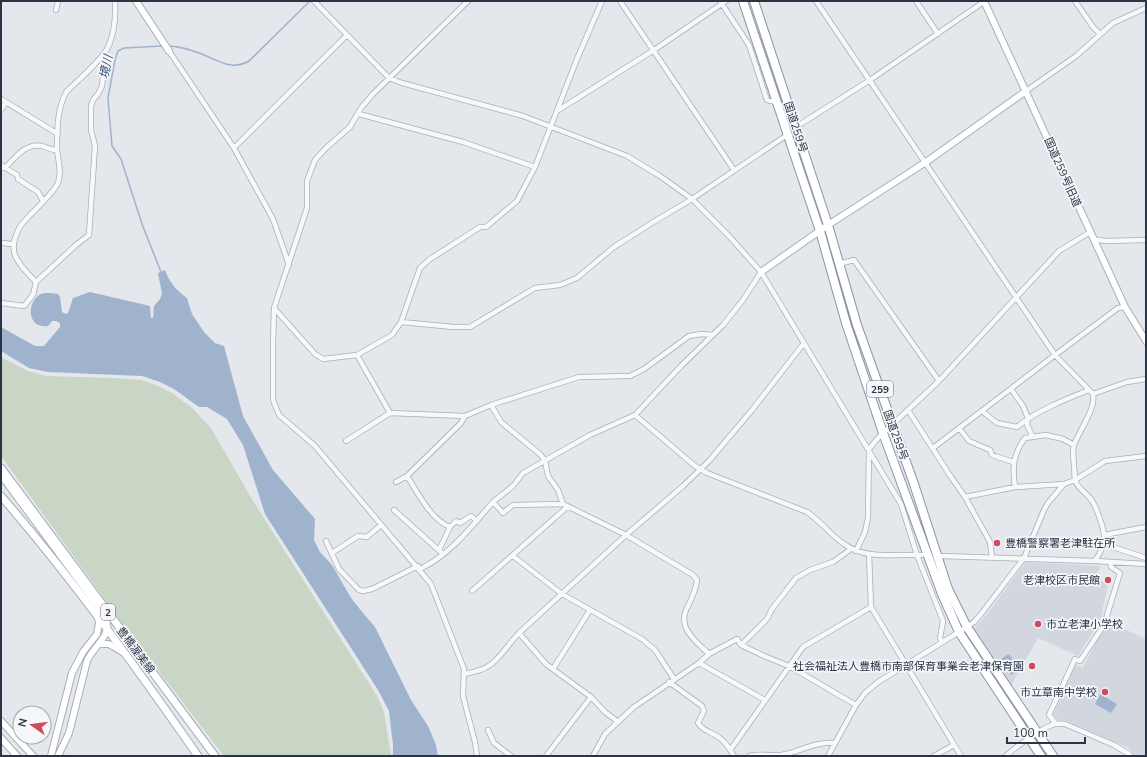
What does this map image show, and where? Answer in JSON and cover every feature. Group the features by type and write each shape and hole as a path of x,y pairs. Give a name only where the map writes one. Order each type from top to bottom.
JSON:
{"highway":[{"name":"国道259号","path":"743,1 820,231 846,323 883,433 942,594 959,632 1041,756"},
{"name":"国道259号","path":"754,1 828,225 857,325 914,484 948,589 967,627 1053,756"}],"main road":[{"name":"豊橋渥美線","path":"1,468 214,756"},
{"name":"豊橋渥美線","path":"1,496 44,546 125,654 198,756"}],"street":[{"path":"56,10 58,1"},
{"path":"36,282 17,262 12,244 21,225 58,185 60,167 58,134 62,99 67,91 104,54 113,34 115,1"},
{"path":"136,1 234,148 273,219 289,265"},
{"path":"314,1 389,78 402,83 523,116 627,156 660,176 692,199 729,236 761,272 902,504 943,622 940,638 942,642"},
{"path":"468,1 373,94 350,127 315,160 307,181 307,208 274,308 273,400 279,415 315,446 380,525 419,567 431,584 464,669 464,696 477,756"},
{"path":"274,308 315,354 323,359 357,355 392,335 401,322 420,268 430,259 480,227 486,227 517,201 535,167 577,59 602,1"},
{"path":"620,1 734,170"},
{"path":"557,111 654,50 726,1"},
{"path":"816,1 1055,355 1091,392 1093,397 1091,406 1074,445 1072,454 1075,480 1077,485 1091,499 1098,511 1104,538 1110,546 1146,558"},
{"path":"916,1 938,34"},
{"path":"796,127 870,80 984,1"},
{"name":"国道259号旧道","path":"984,1 1124,307 1146,341"},
{"path":"1075,1 1093,27 1100,34"},
{"path":"721,3 749,45 767,100 776,102"},
{"path":"326,541 339,569 358,590 363,591 372,589 419,567 432,563 457,542 493,502 513,486 523,473 590,435 635,415 724,325 743,300 761,272 828,225 926,162 1076,56 1113,23 1146,8"},
{"path":"234,148 347,35"},
{"path":"1,303 24,306 33,295 36,282 89,235 95,146 91,130 91,106 102,86 104,54"},
{"path":"1,99 58,134"},
{"path":"1,110 6,102"},
{"path":"359,114 462,142 535,167"},
{"path":"401,322 470,327 535,288 560,285 577,278 614,247 655,220 692,199 787,135"},
{"path":"43,201 38,192 18,180 17,175 2,167 27,147 32,145 42,146 49,150 58,150"},
{"path":"741,645 761,626 796,578 810,570 833,562 853,550 865,532 868,518 869,449 892,424 939,381 1059,251 1090,232"},
{"path":"1094,239 1105,241 1146,240"},
{"path":"1,243 12,244"},
{"path":"839,264 854,260 939,381"},
{"path":"933,448 1118,308 1124,307"},
{"path":"346,441 390,413 465,416 491,405 579,377 630,376 644,369 689,336 697,334 713,335"},
{"path":"464,674 481,670 489,665 519,633 626,535 701,470 752,410 804,343"},
{"path":"357,355 390,413"},
{"path":"982,411 997,424 1017,427 1028,418 1066,399 1127,382 1146,379"},
{"path":"1011,389 1023,406 1028,418 1027,425 1033,437"},
{"path":"491,405 501,422 545,460 548,476 558,490 565,506"},
{"path":"908,410 965,497 990,542 992,557"},
{"path":"635,415 701,470 807,512 818,520 843,544 859,553 919,555"},
{"path":"396,482 407,476 460,423 465,416"},
{"path":"959,428 969,441 990,450 992,455 1013,462"},
{"path":"1015,487 1013,462 1022,442 1026,438 1046,435 1063,439 1074,445"},
{"path":"965,497 1015,487 1064,484 1075,480 1106,461 1146,456"},
{"path":"1,475 106,616 108,622 108,631 92,651 87,661 63,756"},
{"path":"407,476 433,515 442,524 450,527"},
{"path":"828,756 856,705 865,693 878,682 967,627 981,614 1024,558 1044,510 1064,484"},
{"path":"493,502 502,513 513,506 565,506 626,535 693,575 697,580 696,588 684,617 686,629 690,636 710,654"},
{"path":"472,590 513,556 565,506"},
{"path":"394,510 443,554"},
{"path":"439,550 450,527 456,521 460,523 471,516 476,520"},
{"path":"332,553 358,536 367,537 380,525"},
{"path":"1104,538 1146,527"},
{"path":"1095,561 1104,538"},
{"path":"869,554 870,607 961,756"},
{"path":"513,556 562,594 642,639 655,650 674,679"},
{"path":"941,556 1024,558 1146,564"},
{"path":"1056,724 1049,715 1075,659 1080,661 1104,625 1120,574 1111,567 1110,562"},
{"path":"731,749 803,647 870,607"},
{"path":"553,669 590,610"},
{"path":"51,755 72,673 79,658 97,634 99,623 98,618"},
{"path":"87,647 108,631 116,629 123,632"},
{"path":"519,633 546,664 591,696 605,712 617,721"},
{"path":"593,756 605,734 634,706 699,663 710,654 737,639 741,645 790,666 856,705"},
{"path":"99,644 109,644 125,654"},
{"path":"699,663 765,700"},
{"path":"669,682 702,706 704,711 698,723 701,728 718,737 731,749 734,756"},
{"path":"546,756 591,696"},
{"path":"1,721 32,755"},
{"path":"1006,756 1050,726 1065,724 1114,745 1131,756"},
{"path":"488,730 494,742 511,756"},
{"path":"58,756 69,734"},
{"path":"1,738 17,756"},
{"path":"749,756 758,754 780,755 826,742 835,743"},
{"path":"934,756 954,745"}],"shaded area":[{"name":"市立老津小学校","path":"1026,562 1101,566 1095,577 1108,585 1100,621 1078,656 1038,638 1011,686 974,628 983,619"},
{"name":"市立章南中学校","path":"1107,621 1146,639 1146,756 1135,756 1129,748 1067,721 1058,720 1053,715 1075,665 1083,668"}],"green space":[{"path":"1,357 28,371 46,376 142,380 172,393 191,407 211,428 253,501 377,696 384,712 391,756 224,756 122,623 1,456"}],"water":[{"path":"165,270 174,286 187,298 192,314 204,332 215,343 224,346 243,416 273,470 315,519 314,540 320,552 332,565 351,598 375,627 411,700 428,726 436,745 438,756 393,756 389,711 378,690 265,514 243,445 227,419 207,407 199,407 174,389 160,382 142,376 48,372 29,368 1,351 1,327 35,346 44,346 60,327 60,323 56,321 52,321 48,326 41,326 36,324 33,320 31,315 32,304 39,295 43,293 58,294 60,297 62,312 66,314 68,313 73,298 90,292 150,306 151,318 153,318 154,306 162,294 158,273"},
{"path":"1009,654 1019,670 1011,675 1001,659"},
{"path":"1100,694 1117,704 1111,713 1095,704"}],"waterway":[{"name":"境川","path":"168,46 190,50 225,64 243,64 249,61 310,1"},
{"name":"境川","path":"161,272 142,224 121,159 112,146 108,98 118,51 124,48 162,46"}],"place":[{"name":"豊橋警察署老津駐在所","path":"997,543"},
{"name":"老津校区市民館","path":"1108,580"},
{"name":"市立老津小学校","path":"1038,624"},
{"name":"社会福祉法人豊橋市南部保育事業会老津保育園","path":"1032,666"},
{"name":"市立章南中学校","path":"1105,692"}]}
